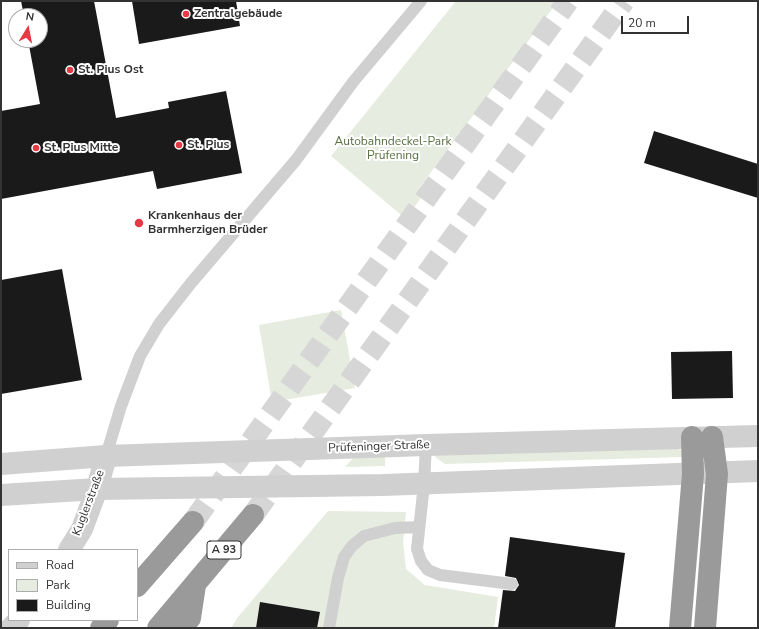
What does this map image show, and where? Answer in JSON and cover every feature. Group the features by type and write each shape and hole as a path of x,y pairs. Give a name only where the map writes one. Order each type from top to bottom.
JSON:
{"highway":[{"path":"702,437 717,474 705,628"},
{"path":"680,628 693,474 702,437"},
{"name":"A 93","path":"158,628 253,515"},
{"path":"138,585 192,522"},
{"path":"182,628 190,618 195,585"}],"street":[{"name":"Prüfeninger Straße","path":"1,464 106,456 758,436"},
{"name":"Kuglerstraße","path":"70,549 82,529 97,489 106,456"},
{"path":"1,495 97,489 424,484 758,472"}],"lane":[{"path":"106,456 121,406 140,356 159,324 191,283 296,160 353,82 421,1"},
{"path":"426,445 424,484 418,527 417,549 421,561 428,570 440,575 512,584"},
{"path":"329,628 338,578 344,558 352,546 364,536 395,528 418,527"}],"green space":[{"name":"Autobahndeckel-Park Prüfening","path":"456,1 558,1 420,187 425,192 406,219 331,156"},
{"path":"341,310 355,388 272,402 259,325"},
{"path":"672,447 683,451 683,457 445,464 435,457 437,454"},
{"path":"385,456 385,466 345,467 354,457"},
{"path":"328,511 406,512 403,542 406,569 425,585 498,597 494,628 231,628 238,617"}],"building":[{"path":"21,1 94,1 116,118 169,108 168,102 226,91 242,173 157,189 153,171 1,199 1,111 40,104 30,48 48,48 48,8 22,8"},
{"name":"Zentralgebäude","path":"132,1 236,1 240,26 139,44"},
{"path":"654,131 758,164 758,198 644,163"},
{"path":"62,269 82,380 1,394 1,280"},
{"path":"732,351 733,398 672,399 671,352"},
{"path":"510,537 625,553 615,628 498,628 503,590 515,591 519,585 516,578 505,576"},
{"path":"260,602 320,612 317,628 256,628"}],"tunnel":[{"path":"193,522 568,1"},
{"path":"253,515 624,1"}],"place":[{"name":"Zentralgebäude","path":"186,14"},
{"name":"St. Pius Ost","path":"70,70"},
{"name":"St. Pius","path":"179,145"},
{"name":"St. Pius Mitte","path":"36,148"},
{"name":"Krankenhaus der Barmherzigen Brüder","path":"139,223"}]}
